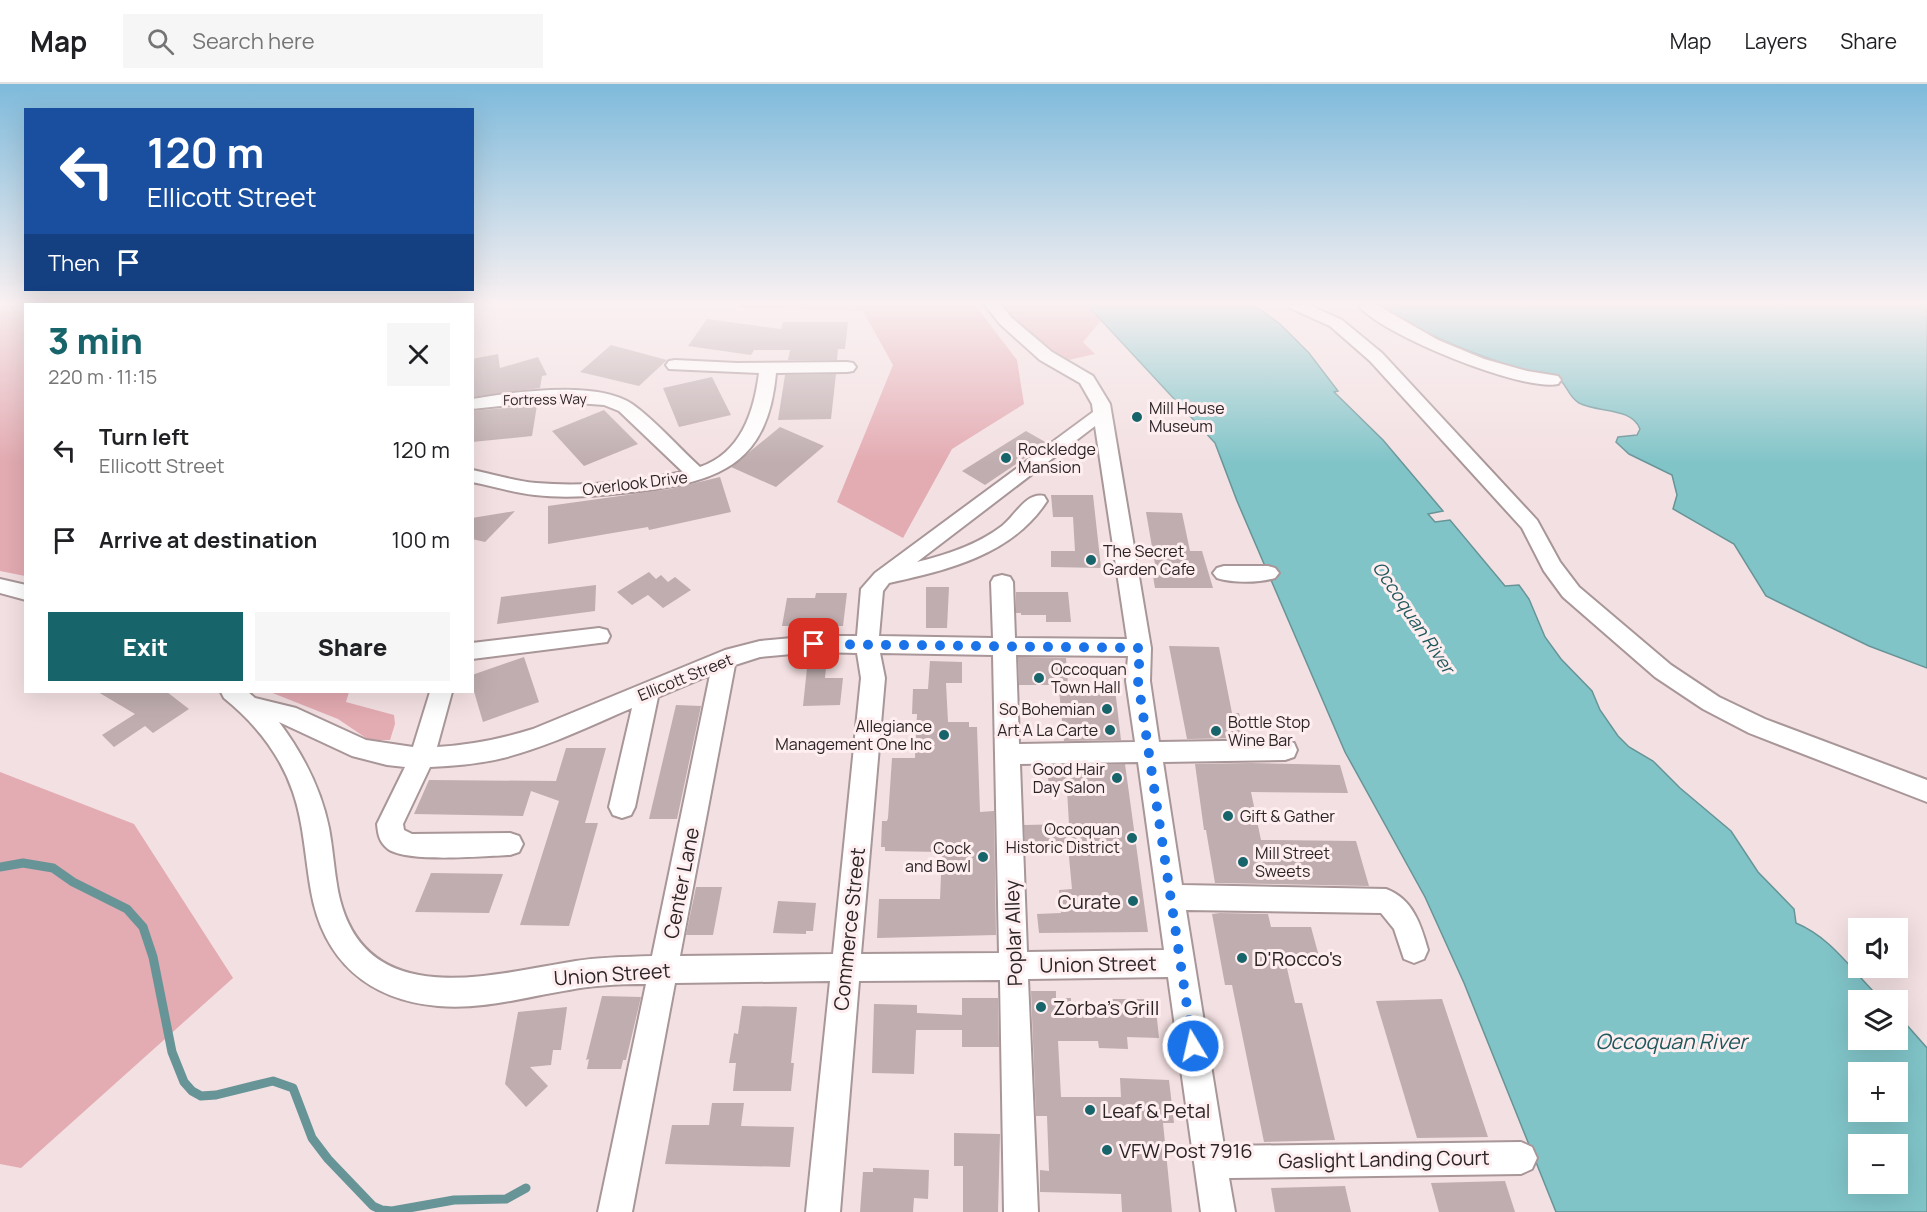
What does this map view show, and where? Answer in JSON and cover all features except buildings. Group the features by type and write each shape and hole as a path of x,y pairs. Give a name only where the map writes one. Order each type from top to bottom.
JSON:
{"street":[{"path":"1049,358 1087,380 1101,404 1140,648 1138,681 1218,1212"},
{"path":"1377,358 1530,525 1551,566 1571,592 1663,671 1711,703 1757,726 1927,791"},
{"path":"1465,358 1521,376 1552,380"},
{"path":"675,364 768,368 848,367"},
{"name":"Overlook Drive","path":"474,476 534,489 556,491 697,475 721,464 751,435 758,420 768,368"},
{"name":"Fortress Way","path":"474,404 575,396 615,401 625,407 697,475"},
{"path":"882,578 1091,421 1102,416"},
{"path":"882,578 920,570 968,554 1015,528 1038,501"},
{"path":"1224,573 1268,573"},
{"name":"Commerce Street","path":"823,1212 873,678 867,646 872,589 882,578"},
{"name":"Poplar Alley","path":"1002,582 1020,1212"},
{"path":"0,586 24,592"},
{"path":"474,651 600,636"},
{"name":"Ellicott Street","path":"240,698 288,715 361,749 387,755 422,758 465,755 512,745 540,736 725,660 760,649 784,645 1140,648"},
{"name":"Center Lane","path":"615,1212 725,660"},
{"path":"622,807 647,692"},
{"path":"441,693 422,758 390,824 391,835 399,842 412,845 510,844"},
{"name":"Union Street","path":"240,698 274,734 306,792 315,826 327,904 338,933 364,965 391,982 414,990 454,994 600,972 1181,963"},
{"path":"1008,754 1285,750"},
{"path":"1170,897 1386,901 1398,909 1406,922 1414,950"},
{"name":"Gaslight Landing Court","path":"1210,1162 1521,1158"}],"shaded area":[{"path":"0,358 24,358 24,576 0,571"},
{"path":"889,358 1015,358 1024,404 952,449 903,538 837,502 893,365"},
{"path":"1055,358 1079,358 1060,362"},
{"path":"273,693 349,693 346,702 394,715 395,724 390,740 369,740 338,719"},
{"path":"0,772 134,824 233,978 21,1168 0,1164"}],"water":[{"name":"Occoquan River","path":"1136,358 1313,358 1338,391 1334,392 1383,440 1443,511 1428,514 1435,522 1450,520 1505,586 1519,585 1529,599 1545,637 1561,659 1592,691 1600,710 1618,736 1629,747 1653,761 1680,788 1731,831 1758,872 1794,909 1796,923 1821,938 1842,957 1848,964 1848,978 1861,978 1872,990 1848,990 1848,1050 1908,1050 1908,1026 1927,1048 1927,1212 1556,1212 1464,983 1425,897 1345,752 1237,501 1215,443"},
{"path":"1487,358 1927,358 1927,668 1869,646 1766,596 1734,544 1673,509 1677,495 1672,475 1629,454 1616,442 1618,437 1637,435 1640,429 1636,422 1622,414 1579,403 1555,376 1519,369"}],"waterway":[{"path":"0,867 23,863 53,868 73,882 127,909 143,927 153,957 172,1052 184,1082 192,1091 201,1096 216,1095 273,1081 293,1088 312,1138 328,1159 373,1206 392,1211 454,1200 506,1199 526,1188"}],"place":[{"name":"Mill House Museum","path":"1137,417"},
{"name":"Rockledge Mansion","path":"1006,458"},
{"name":"The Secret Garden Cafe","path":"1091,560"},
{"name":"Occoquan Town Hall","path":"1039,678"},
{"name":"So Bohemian","path":"1107,709"},
{"name":"Art A La Carte","path":"1110,730"},
{"name":"Bottle Stop Wine Bar","path":"1216,731"},
{"name":"Allegiance Management One Inc","path":"944,735"},
{"name":"Good Hair Day Salon","path":"1117,778"},
{"name":"Gift & Gather","path":"1228,816"},
{"name":"Occoquan Historic District","path":"1132,838"},
{"name":"Cock and Bowl","path":"983,857"},
{"name":"Mill Street Sweets","path":"1243,862"},
{"name":"Curate","path":"1133,901"},
{"name":"D'Rocco's","path":"1242,958"},
{"name":"Zorba's Grill","path":"1041,1007"},
{"name":"Leaf & Petal","path":"1090,1110"},
{"name":"VFW Post 7916","path":"1107,1150"}],"route":[{"path":"814,644 1140,648 1137,662 1138,681 1193,1046"}]}
